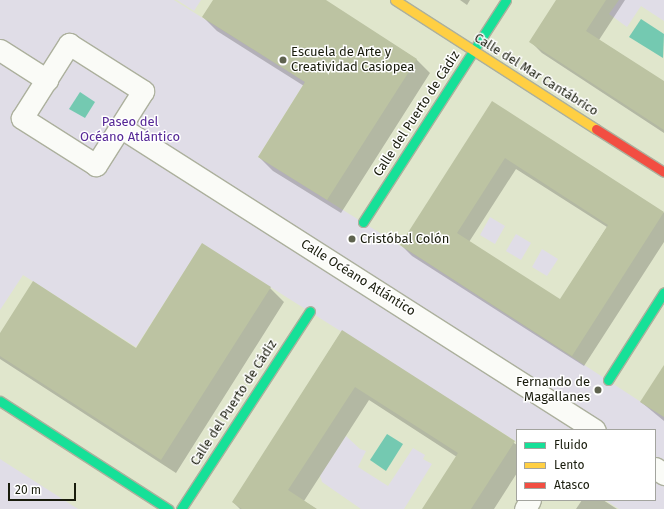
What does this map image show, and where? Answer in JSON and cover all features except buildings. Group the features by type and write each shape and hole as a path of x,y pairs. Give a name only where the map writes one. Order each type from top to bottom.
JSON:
{"street":[{"name":"Calle del Mar Cantábrico","path":"395,0 664,172"},
{"name":"Calle del Puerto de Cádiz","path":"363,222 506,0"},
{"path":"69,44 143,92 96,165 22,118 46,80 69,44"},
{"path":"0,50 46,80"},
{"name":"Calle Océano Atlántico","path":"120,127 593,429"},
{"path":"608,380 664,292"},
{"name":"Calle del Puerto de Cádiz","path":"181,509 310,311"},
{"path":"0,401 168,509"}],"green space":[{"name":"Paseo del Océano Atlántico","path":"0,0 174,0 305,82 258,157 420,258 664,417 664,509 619,509 607,501 656,501 656,429 516,429 516,441 202,244 136,347 23,275 0,310"},
{"path":"177,0 201,0 194,11"},
{"path":"619,0 664,0 664,21 641,6 627,27 609,14"},
{"path":"490,217 505,226 495,244 480,235"},
{"path":"516,234 531,243 521,260 506,251"},
{"path":"542,249 558,259 547,276 532,267"},
{"path":"346,436 360,449 366,451 358,467 388,486 413,448 425,455 423,459 432,464 404,509 361,509 322,482 320,476"},
{"path":"0,459 78,509 0,509"}],"water":[{"path":"641,19 664,34 663,58 629,37"},
{"path":"80,92 95,102 85,118 69,109"},
{"path":"387,434 403,444 386,471 370,460"}],"traffic: fast":[{"path":"363,222 506,0"},
{"path":"608,380 664,292"},
{"path":"181,509 310,311"},
{"path":"0,401 168,509"}],"traffic: slow":[{"path":"395,0 596,129"}],"traffic: jam":[{"path":"596,129 664,172"}],"place":[{"name":"Escuela de Arte y Creatividad Casiopea","path":"283,60"},
{"name":"Cristóbal Colón","path":"352,239"},
{"name":"Fernando de Magallanes","path":"598,390"}]}
